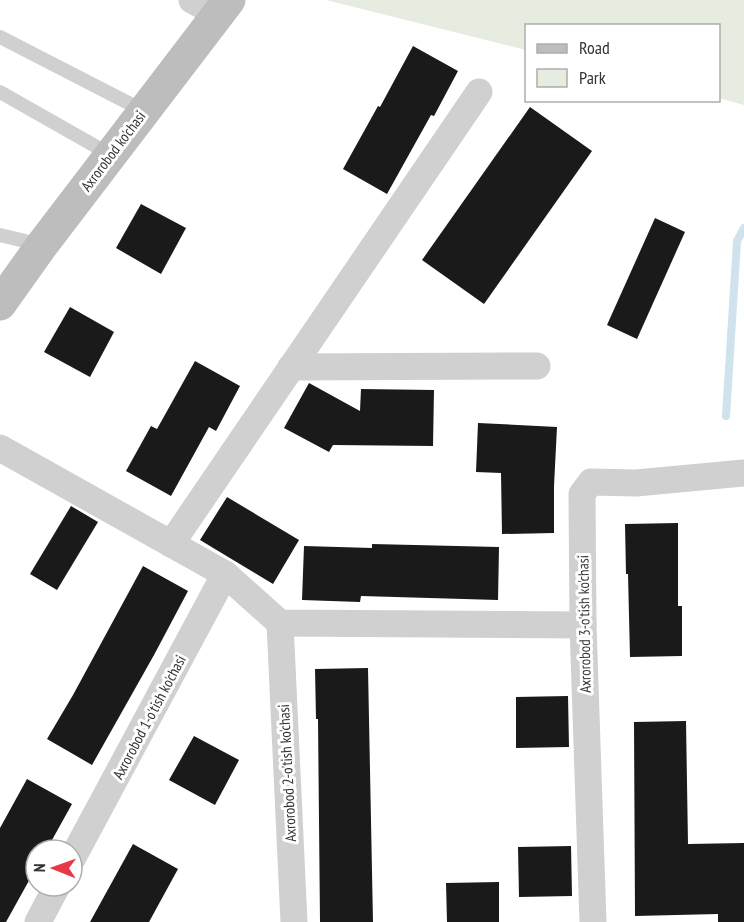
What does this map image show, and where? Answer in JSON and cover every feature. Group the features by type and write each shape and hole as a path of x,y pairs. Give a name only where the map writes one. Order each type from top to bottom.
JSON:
{"street":[{"name":"Axrorobod ko'chasi","path":"0,304 144,111 213,5"},
{"path":"171,544 479,92"},
{"path":"291,367 537,366"},
{"path":"0,448 225,574 280,623 583,625"},
{"name":"Axrorobod 3-o'tish ko'chasi","path":"593,922 583,625 582,494 591,482 636,483 744,473"},
{"name":"Axrorobod 1-o'tish ko'chasi","path":"83,838 225,574"},
{"name":"Axrorobod 2-o'tish ko'chasi","path":"280,623 294,922"},
{"path":"38,922 51,898"}],"lane":[{"path":"0,37 144,111"},
{"path":"0,92 111,155"},
{"path":"0,235 42,245"}],"green space":[{"path":"326,0 744,0 744,105 720,98 720,24 525,24 525,50"}],"building":[{"path":"413,46 458,71 387,194 343,169"},
{"path":"530,107 592,151 484,304 422,260"},
{"path":"141,204 186,228 161,274 116,248"},
{"path":"655,218 685,232 637,339 607,325"},
{"path":"70,307 114,332 90,377 44,352"},
{"path":"195,361 240,386 216,431 209,427 171,496 126,471 151,426 157,429"},
{"path":"309,383 360,411 361,389 434,390 433,446 333,445 329,452 284,428"},
{"path":"478,423 557,427 554,533 502,534 501,473 476,472"},
{"path":"227,497 299,540 273,584 200,540"},
{"path":"71,506 98,522 57,590 30,574"},
{"path":"678,523 678,606 682,606 682,656 630,657 625,524"},
{"path":"372,544 499,547 498,600 361,596 360,602 302,600 304,546 372,548"},
{"path":"143,566 188,591 92,765 47,739"},
{"path":"368,668 373,922 320,922 318,719 316,719 315,669"},
{"path":"568,696 569,747 516,748 516,697"},
{"path":"686,721 688,844 744,843 744,922 718,922 718,914 635,916 634,722"},
{"path":"194,736 239,760 215,805 169,780"},
{"path":"27,779 72,804 53,838 24,838 24,890 6,922 0,922 0,828"},
{"path":"133,844 178,869 149,922 90,922"},
{"path":"571,846 572,896 519,897 518,847"},
{"path":"499,882 499,922 447,922 446,883"}],"waterway":[{"path":"726,416 737,241 744,228"}]}
